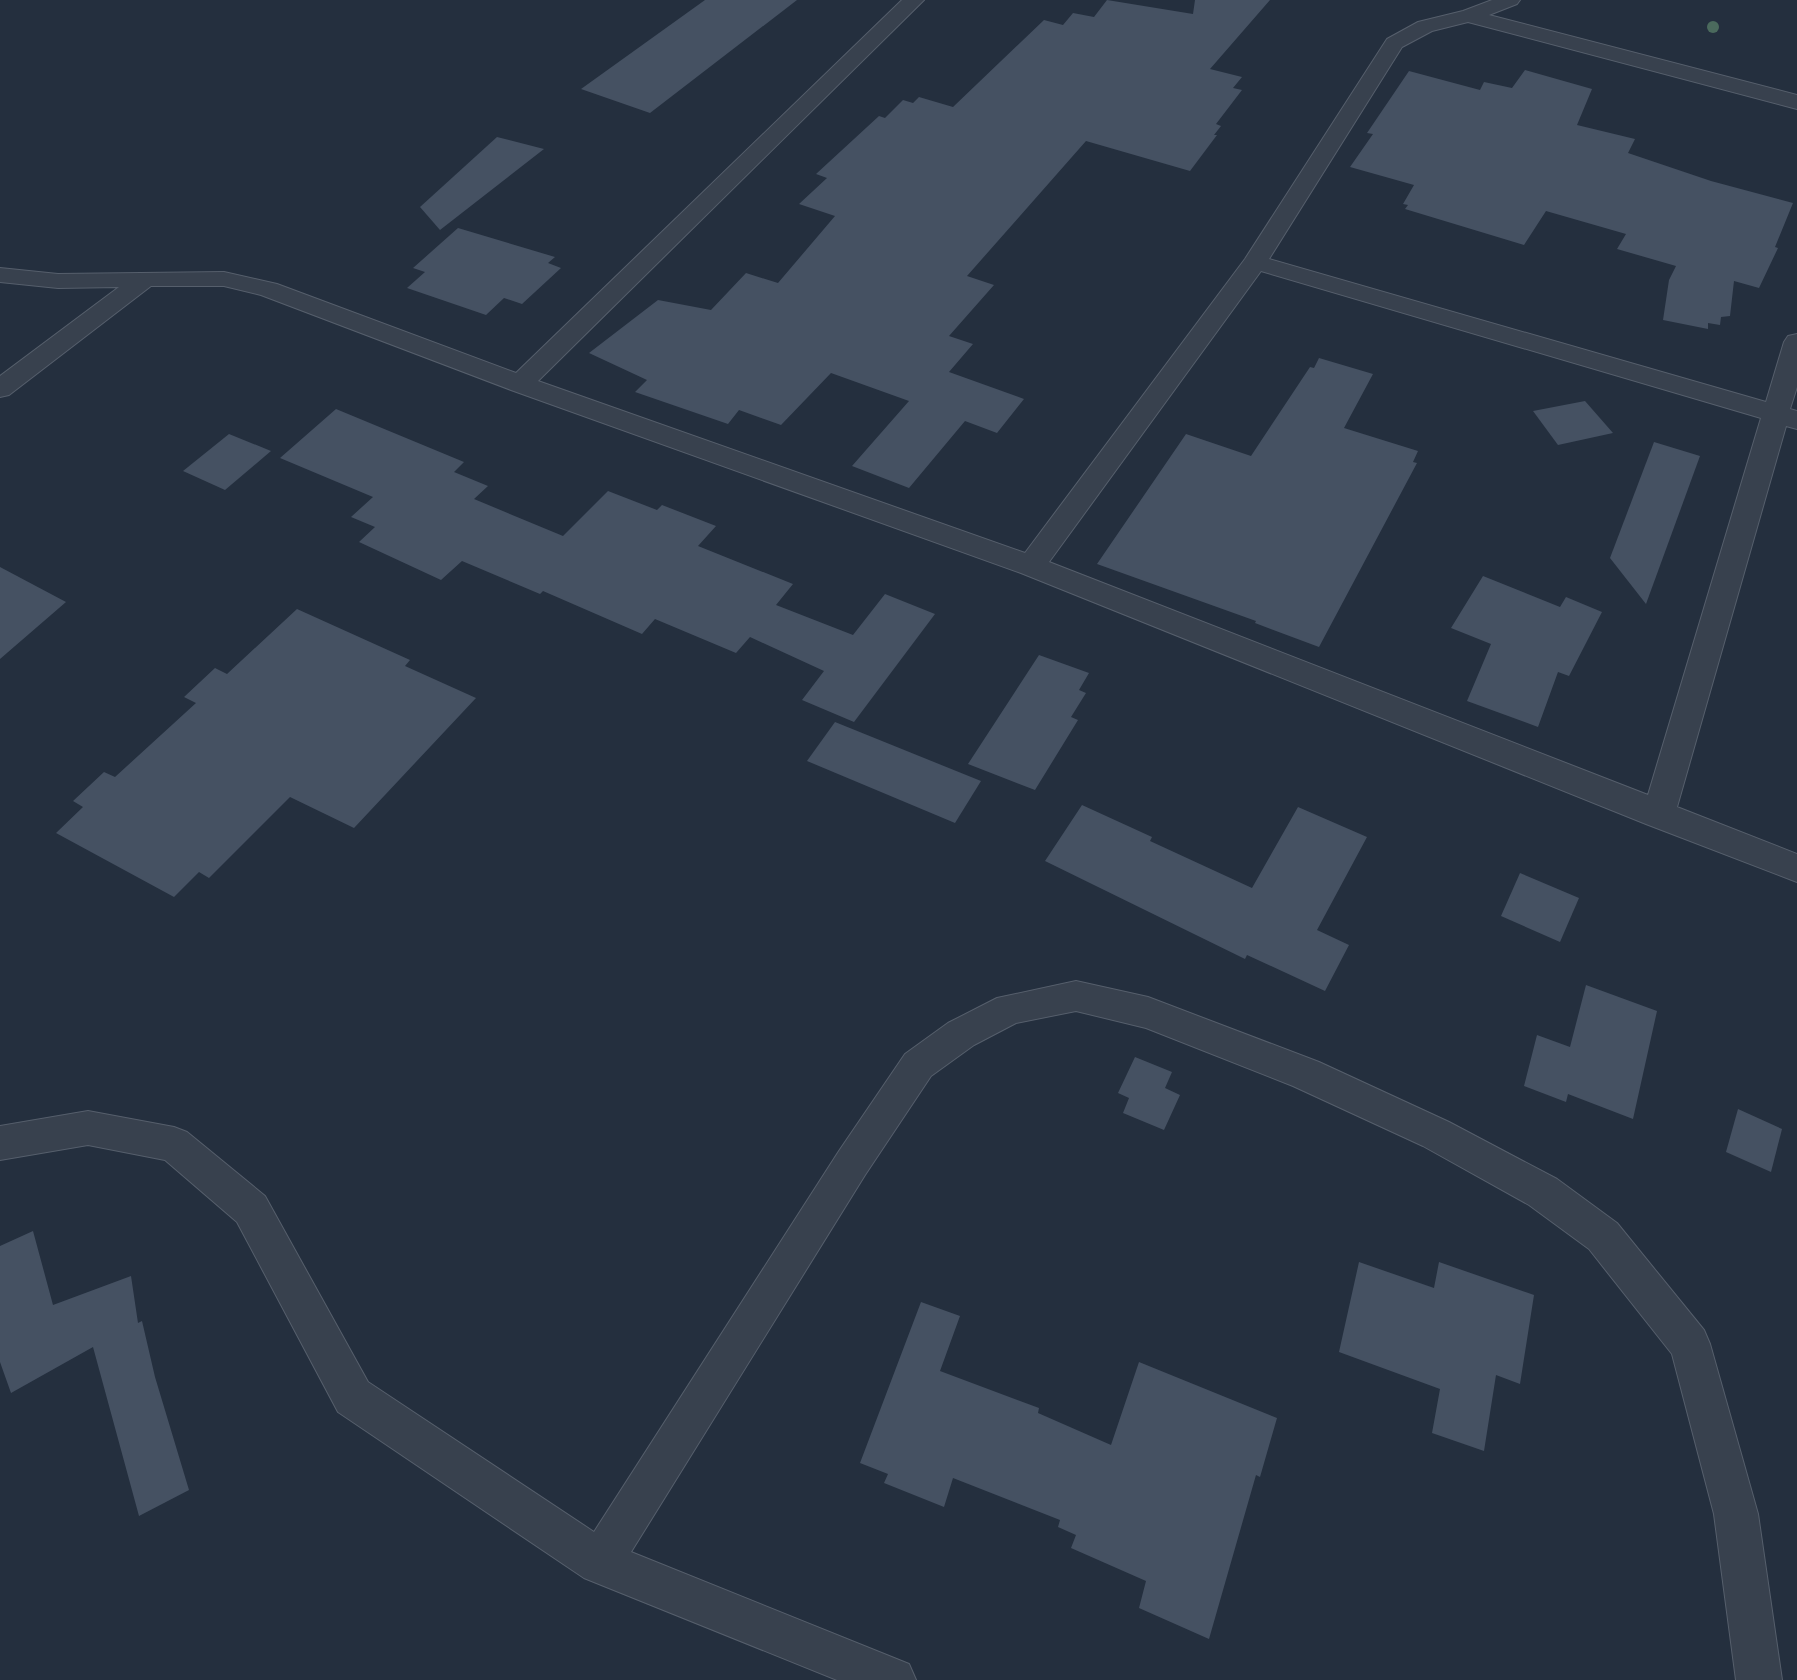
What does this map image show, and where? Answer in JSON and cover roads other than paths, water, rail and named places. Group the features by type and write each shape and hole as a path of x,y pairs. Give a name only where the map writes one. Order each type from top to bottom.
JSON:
{"street":[{"path":"520,384 914,0"},
{"path":"1030,566 1255,262 1394,43 1425,26 1469,16 1510,0"},
{"path":"1469,16 1545,39 1690,72 1797,102"},
{"path":"1255,262 1787,417"},
{"path":"0,275 58,281 224,279 268,289 520,384 1030,566 1797,868"},
{"path":"0,389 145,279"},
{"path":"1658,815 1787,417 1797,342"},
{"path":"600,1562 852,1163 918,1065 961,1034 1010,1009 1076,996 1148,1013 1306,1074 1436,1134 1533,1187 1603,1236 1690,1344 1736,1514 1759,1680"},
{"path":"0,1143 88,1128 174,1144 251,1209 353,1397 600,1562 893,1680"}]}
